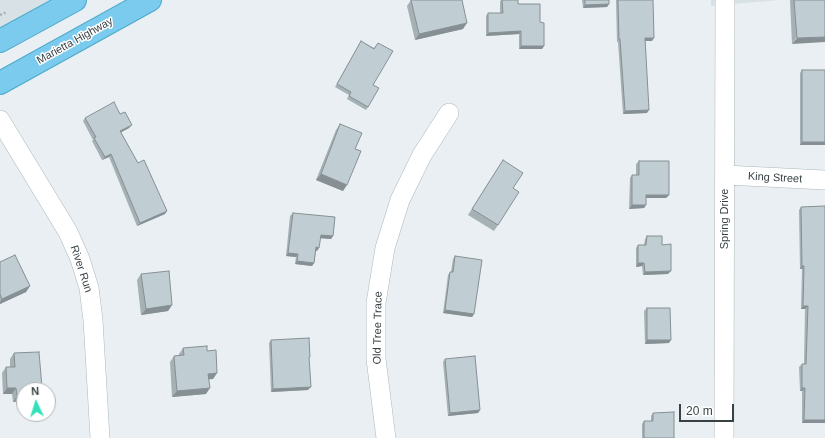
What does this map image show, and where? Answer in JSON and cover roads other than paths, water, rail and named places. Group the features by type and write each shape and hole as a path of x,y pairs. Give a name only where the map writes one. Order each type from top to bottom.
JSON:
{"highway":[{"path":"0,41 75,0"},
{"name":"Marietta Highway","path":"0,83 150,0"}],"street":[{"name":"Spring Drive","path":"724,438 725,0"},
{"name":"Old Tree Trace","path":"386,438 376,359 376,303 385,248 400,200 422,155 449,113"},
{"name":"River Run","path":"0,120 68,232 80,259 89,288 93,320 100,438"},
{"name":"King Street","path":"725,175 825,180"}]}
